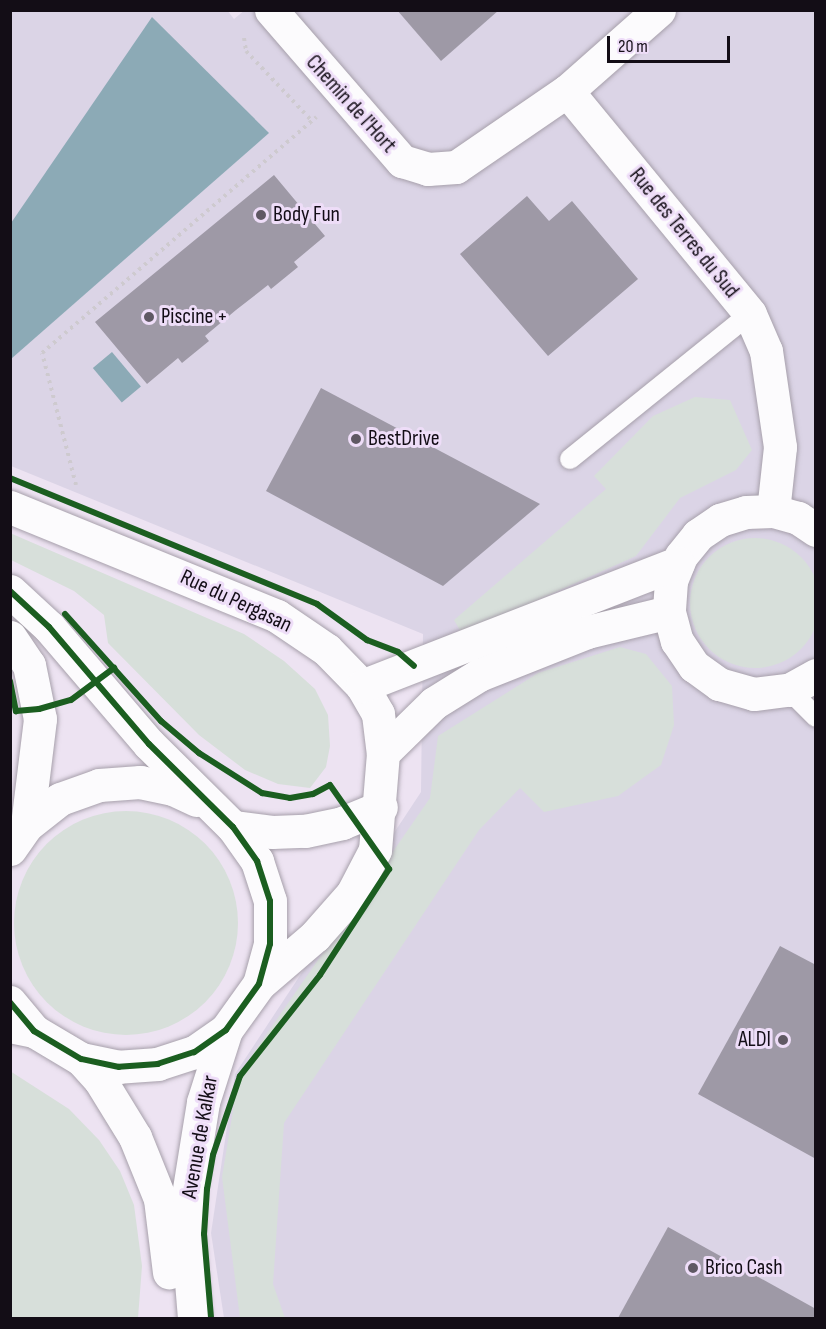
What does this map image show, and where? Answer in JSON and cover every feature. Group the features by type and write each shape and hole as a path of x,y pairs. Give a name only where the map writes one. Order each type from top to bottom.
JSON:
{"street":[{"name":"Chemin de l'Hort","path":"271,10 343,97 402,161 428,170 456,166 567,91"},
{"path":"567,91 659,10"},
{"name":"Rue des Terres du Sud","path":"567,91 750,314 766,351 780,447 772,512"},
{"name":"Rue du Pergasan","path":"10,507 277,616 327,650 362,686 378,714 383,753 381,807 375,850 352,894 315,936 259,984"},
{"path":"802,682 754,694 719,684 689,658 677,640 669,612 671,581 678,563 698,535 720,520 746,512 772,512 798,518 816,530"},
{"path":"362,686 678,563"},
{"path":"10,591 49,627 141,736 209,806 233,827 257,861 270,901 270,944 259,984 226,1030 194,1052 158,1064 119,1067 81,1059 22,1029 10,1002"},
{"path":"383,753 434,703 479,675 587,632 669,612"},
{"path":"10,637 29,665 40,719 19,837"},
{"path":"19,837 60,800 99,785 140,782 162,787 209,806"},
{"path":"233,827 272,832 305,831 342,823 381,807"},
{"name":"Avenue de Kalkar","path":"194,1318 188,1195 203,1102 226,1030"},
{"name":"Avenue de Kalkar","path":"81,1059 105,1087 135,1137 160,1199 175,1318"}],"lane":[{"path":"570,459 750,314"},
{"path":"802,682 816,717"}],"path":[{"path":"76,485 42,353 343,97"}],"shaded area":[{"path":"227,10 234,19 245,10 815,11 815,1318 224,1318 211,1233 235,1074 421,792 423,634 11,466 10,11"},
{"path":"695,397 730,400 752,450 736,470 680,498 636,556 462,634 454,620 606,489 594,476 653,416"},
{"path":"10,533 244,634 284,661 315,689 328,715 330,746 326,767 310,788 278,784 245,770 199,735 108,643 104,615 74,591 11,560"},
{"path":"755,538 780,543 801,557 815,578 820,603 815,628 801,649 780,663 755,668 730,663 709,649 695,628 690,603 695,578 709,557 730,543"},
{"path":"620,647 646,654 672,686 674,725 661,765 618,796 544,812 520,788 479,830 284,1123 273,1284 285,1318 240,1318 222,1177 239,1074 430,798 438,736 538,673"},
{"path":"126,811 169,820 188,830 205,844 219,861 229,880 238,923 229,966 219,985 205,1002 188,1016 169,1026 126,1035 83,1026 64,1016 47,1002 33,985 23,966 14,923 23,880 33,861 47,844 64,830 83,820"},
{"path":"10,1071 69,1109 99,1140 120,1171 134,1205 142,1266 138,1318 11,1318"}],"water":[{"path":"152,17 269,133 11,359 11,223"},
{"path":"112,352 141,386 122,403 93,368"}],"building":[{"path":"397,10 499,10 441,61"},
{"path":"274,175 325,236 294,262 298,267 271,289 268,285 205,336 209,341 182,363 178,358 147,384 95,322"},
{"path":"527,196 549,221 572,201 638,279 548,356 460,254"},
{"name":"BestDrive","path":"321,388 540,504 443,586 266,491"},
{"name":"ALDI","path":"780,946 816,965 816,1159 698,1094"},
{"name":"Brico Cash","path":"668,1227 816,1309 816,1318 618,1318"}],"cycle path":[{"path":"10,478 317,604 367,640 398,652 414,666"},
{"path":"10,591 49,627 149,744 233,827 257,861 270,901 270,944 259,984 226,1030 194,1052 158,1064 119,1067 81,1059 34,1031 10,1002"},
{"path":"65,614 161,721 199,753 262,793 290,798 313,794 330,785 389,869 320,975 240,1076 213,1155 207,1189 204,1234 211,1318"},
{"path":"10,681 16,711 39,709 71,700 114,668"}],"place":[{"name":"Body Fun","path":"261,215"},
{"name":"Piscine +","path":"149,317"},
{"name":"BestDrive","path":"356,439"},
{"name":"ALDI","path":"783,1040"},
{"name":"Brico Cash","path":"693,1268"}]}
